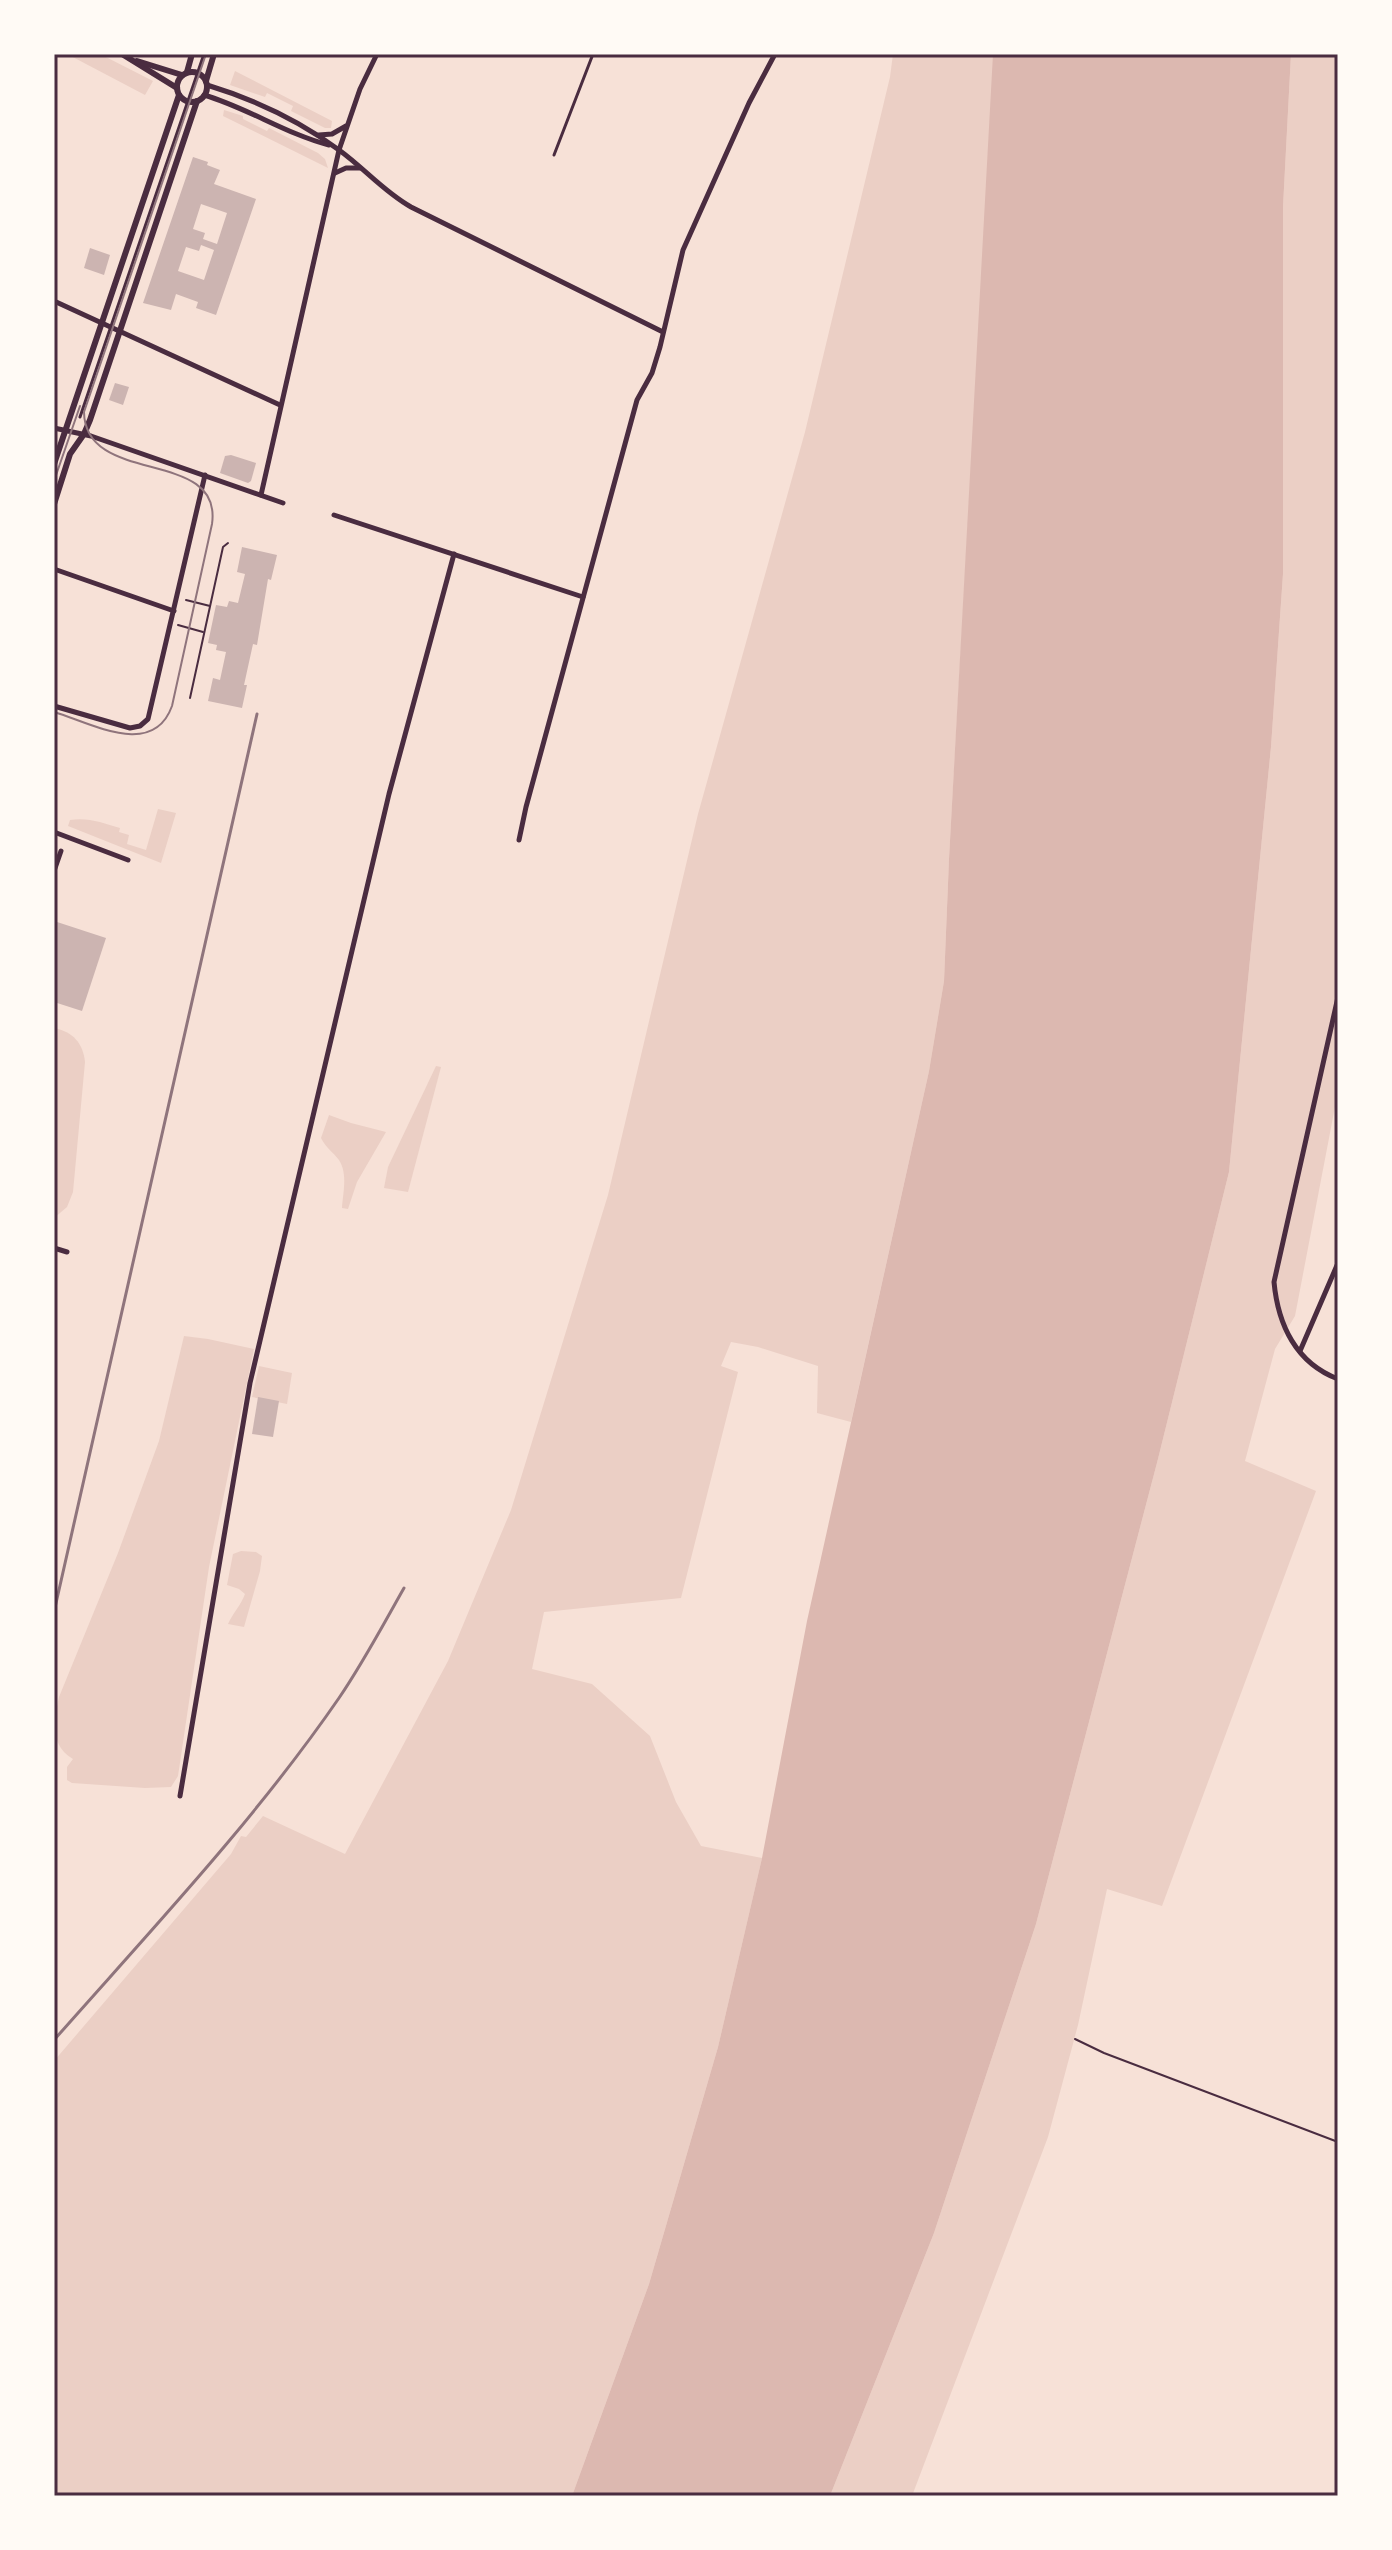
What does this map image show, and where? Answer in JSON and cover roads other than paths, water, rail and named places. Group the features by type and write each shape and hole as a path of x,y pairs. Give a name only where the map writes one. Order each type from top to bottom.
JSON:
{"street":[{"path":"122,54 184,74 197,73 206,83 249,100 318,135 394,197 411,207 663,332"},
{"path":"54,464 106,325 192,54"},
{"path":"54,504 70,454 84,434 197,101 204,95 214,54"},
{"path":"261,495 339,150 360,89 377,54"},
{"path":"519,840 637,400 652,373 683,250 749,103 775,54"},
{"path":"133,60 187,101 197,101"},
{"path":"204,95 240,107 307,139 333,146"},
{"path":"318,135 332,134 346,126"},
{"path":"334,173 346,168 361,168"},
{"path":"54,301 280,405"},
{"path":"54,428 84,434 283,503"},
{"path":"54,706 118,726 130,728 146,722 205,475"},
{"path":"334,515 583,597"},
{"path":"180,1796 250,1383 389,794 454,554"},
{"path":"54,569 174,611"},
{"path":"54,832 128,860"},
{"path":"54,871 61,851"},
{"path":"1338,997 1274,1282 1276,1305 1282,1322 1300,1352 1324,1374 1338,1379"},
{"path":"54,1248 67,1252"},
{"path":"1300,1352 1338,1263"}],"lane":[{"path":"80,417 106,325 204,54"},
{"path":"554,155 593,54"}],"tram line":[{"path":"54,712 103,729 136,734 151,731 163,722 172,706 212,524 210,500 197,485 177,474 128,460 106,450 90,435 84,412 206,54"},
{"path":"54,481 80,406"}],"railway":[{"path":"54,1612 257,714"},
{"path":"54,2040 202,1873 273,1787 348,1685 404,1588"}]}
